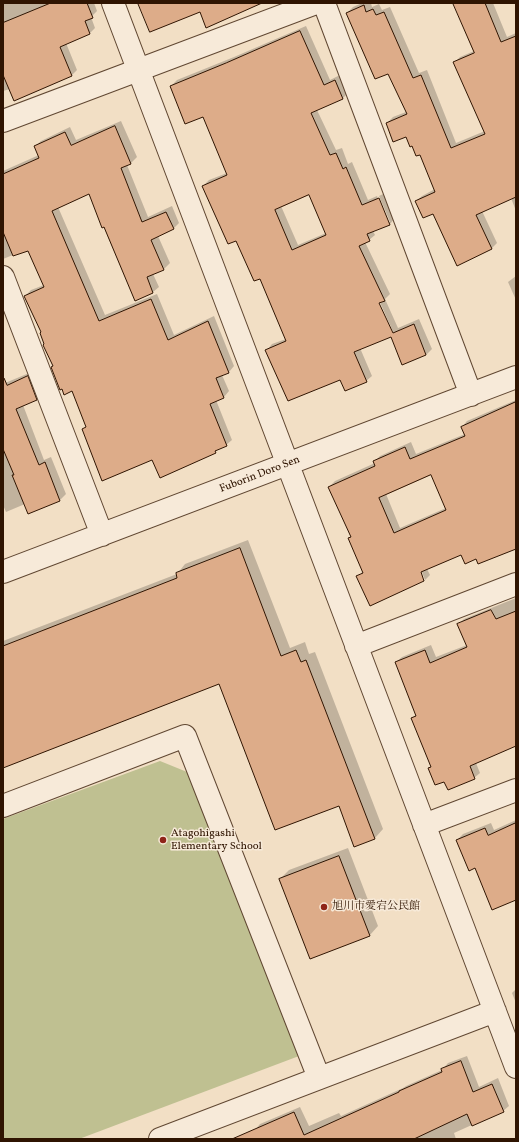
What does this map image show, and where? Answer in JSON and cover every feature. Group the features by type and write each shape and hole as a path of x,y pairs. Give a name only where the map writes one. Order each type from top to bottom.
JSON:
{"street":[{"path":"113,3 516,1066"},
{"path":"3,121 316,3"},
{"path":"324,3 470,394"},
{"path":"3,277 102,535"},
{"name":"Fuborin Doro Sen","path":"3,572 516,377"},
{"path":"356,646 516,584"},
{"path":"3,806 185,736 319,1078"},
{"path":"424,825 516,790"},
{"path":"160,1139 495,1011"}],"green space":[{"path":"160,761 192,774 299,1056 79,1139 3,1139 3,819"}],"building":[{"path":"51,3 87,3 93,18 85,21 90,34 60,47 72,76 14,101 3,75 3,23"},
{"path":"138,3 262,3 206,28 200,12 150,32"},
{"path":"453,3 485,3 501,42 516,36 516,197 476,215 492,249 457,266 433,214 423,218 415,201 435,192 420,155 416,156 406,137 393,142 386,123 407,114 388,74 375,79 346,13 364,5 366,12 373,9 376,15 384,12 413,78 421,75 451,148 485,134 453,62 474,53"},
{"path":"300,31 324,85 335,80 343,99 311,113 330,155 336,153 343,169 346,167 362,205 379,198 390,225 367,234 370,241 359,246 385,301 379,303 393,333 414,324 426,355 402,365 391,337 354,352 367,382 345,391 340,380 288,401 265,350 286,341 260,279 254,281 236,241 228,244 202,186 227,175 203,117 185,124 170,86","holes":["309,195 326,235 292,250 275,210"]},
{"path":"115,126 131,164 121,168 142,222 166,212 174,229 151,240 164,270 147,277 153,293 135,301 104,227 102,228 89,194 52,211 99,321 151,299 168,340 208,321 229,373 216,378 224,398 210,404 227,446 215,451 216,453 160,478 152,460 102,481 82,429 86,427 72,391 64,395 62,389 60,390 51,367 53,366 43,345 41,332 24,296 44,287 28,251 13,256 3,232 3,174 39,158 34,146 65,132 71,145"},
{"path":"28,376 37,400 16,409 39,465 45,462 60,501 28,514 3,449 3,378 7,385"},
{"path":"516,402 516,549 478,564 476,559 465,564 461,555 421,572 424,581 370,606 356,576 363,573 348,538 351,537 328,487 375,466 373,461 405,447 410,459 465,436 461,427","holes":["431,475 446,510 394,533 379,498"]},
{"path":"240,548 281,656 296,650 301,662 306,660 375,839 354,847 339,806 275,830 219,684 3,768 3,646 177,578 176,573"},
{"path":"491,610 496,619 516,611 516,746 470,766 475,779 448,790 444,782 435,785 428,768 431,767 411,718 416,716 395,662 425,650 430,663 467,647 457,624"},
{"path":"516,823 516,900 492,910 475,868 469,871 456,840 485,828 488,835"},
{"name":"旭川市愛宕公民館","path":"339,856 370,936 310,959 279,879"},
{"path":"461,1061 473,1092 492,1084 504,1112 472,1126 467,1114 414,1139 232,1139 294,1112 304,1135 442,1072 441,1069"}],"place":[{"name":"Atagohigashi Elementary School","path":"163,840"},
{"name":"旭川市愛宕公民館","path":"324,907"}]}
